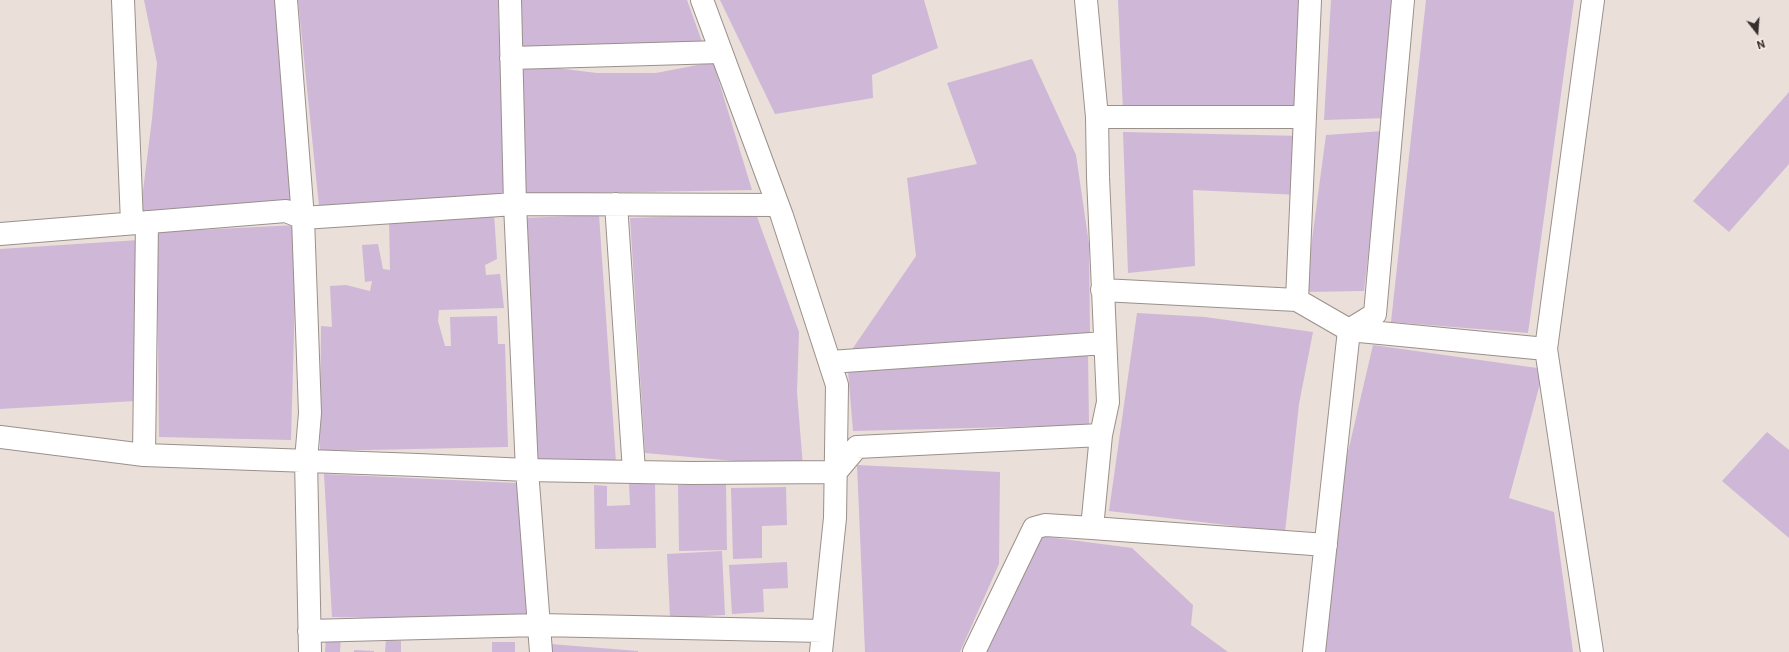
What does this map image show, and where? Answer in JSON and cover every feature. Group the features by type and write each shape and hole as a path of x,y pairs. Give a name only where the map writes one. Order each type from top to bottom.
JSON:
{"street":[{"path":"122,0 140,223 144,455"},
{"path":"286,0 303,218 310,414 306,460 310,641 539,626 822,642 835,518 837,385 777,205 702,0"},
{"path":"510,0 515,204 527,470 541,652"},
{"path":"1086,0 1097,117 1102,290 1108,402 1102,435 1092,528"},
{"path":"1297,300 1310,0"},
{"path":"1349,330 1375,314 1403,0"},
{"path":"1592,652 1546,349 1593,0"},
{"path":"511,58 721,52"},
{"path":"1097,117 1305,117"},
{"path":"0,234 286,211 303,218 515,204 777,205"},
{"path":"616,204 634,471"},
{"path":"1102,290 1297,300 1349,330 1546,349"},
{"path":"1314,652 1349,330"},
{"path":"830,362 1105,343"},
{"path":"0,437 144,455 306,460 527,470 690,473 836,472 858,447 1102,435"},
{"path":"974,652 1034,528 1045,525 1326,545"}],"building":[{"path":"144,0 280,0 301,203 140,215 152,119 157,63"},
{"path":"298,0 498,0 504,194 320,216"},
{"path":"516,0 687,0 705,50 518,53"},
{"path":"720,0 924,0 938,48 872,75 873,98 775,114"},
{"path":"1118,0 1301,0 1294,108 1123,111"},
{"path":"1331,0 1396,0 1388,118 1324,120"},
{"path":"1426,0 1574,0 1528,333 1391,322"},
{"path":"1032,59 1076,155 1089,244 1090,338 851,351 916,256 907,178 977,164 947,83"},
{"path":"713,62 752,190 525,194 515,63 597,73 656,73"},
{"path":"1789,92 1789,164 1729,232 1693,201"},
{"path":"1383,131 1364,291 1305,292 1326,135"},
{"path":"1123,132 1302,136 1300,195 1193,190 1195,266 1128,273"},
{"path":"494,213 497,259 485,265 486,275 500,274 504,308 439,310 438,321 445,346 451,346 450,317 497,316 498,344 505,344 508,447 320,451 321,326 332,327 330,286 346,285 370,291 372,281 365,282 362,245 378,244 383,269 390,270 389,217"},
{"path":"756,214 799,332 797,392 803,467 645,453 630,218"},
{"path":"599,215 616,463 537,462 523,218"},
{"path":"297,225 291,440 159,437 157,232"},
{"path":"139,240 135,401 0,409 0,249"},
{"path":"1137,313 1205,317 1313,332 1299,404 1285,532 1109,511"},
{"path":"1373,345 1544,369 1509,498 1554,512 1573,652 1324,652 1344,469"},
{"path":"1088,354 1089,425 853,431 848,371"},
{"path":"1767,432 1789,450 1789,538 1722,481"},
{"path":"857,465 1000,472 999,564 960,652 865,652"},
{"path":"324,474 517,483 533,620 332,617"},
{"path":"629,484 655,484 656,548 595,549 594,485 607,486 607,506 630,505"},
{"path":"726,484 727,550 679,551 678,485"},
{"path":"786,487 787,525 762,526 762,558 733,559 731,488"},
{"path":"1040,536 1132,548 1193,605 1191,625 1228,652 985,652"},
{"path":"722,551 725,615 670,618 667,554"},
{"path":"787,562 788,588 763,589 764,612 732,614 729,565"},
{"path":"326,637 341,637 340,652 325,652"},
{"path":"386,640 401,641 401,652 385,652"},
{"path":"492,642 515,642 515,652 492,652"},
{"path":"550,644 638,651 638,652 550,652"},
{"path":"354,650 374,651 374,652 354,652"}]}
